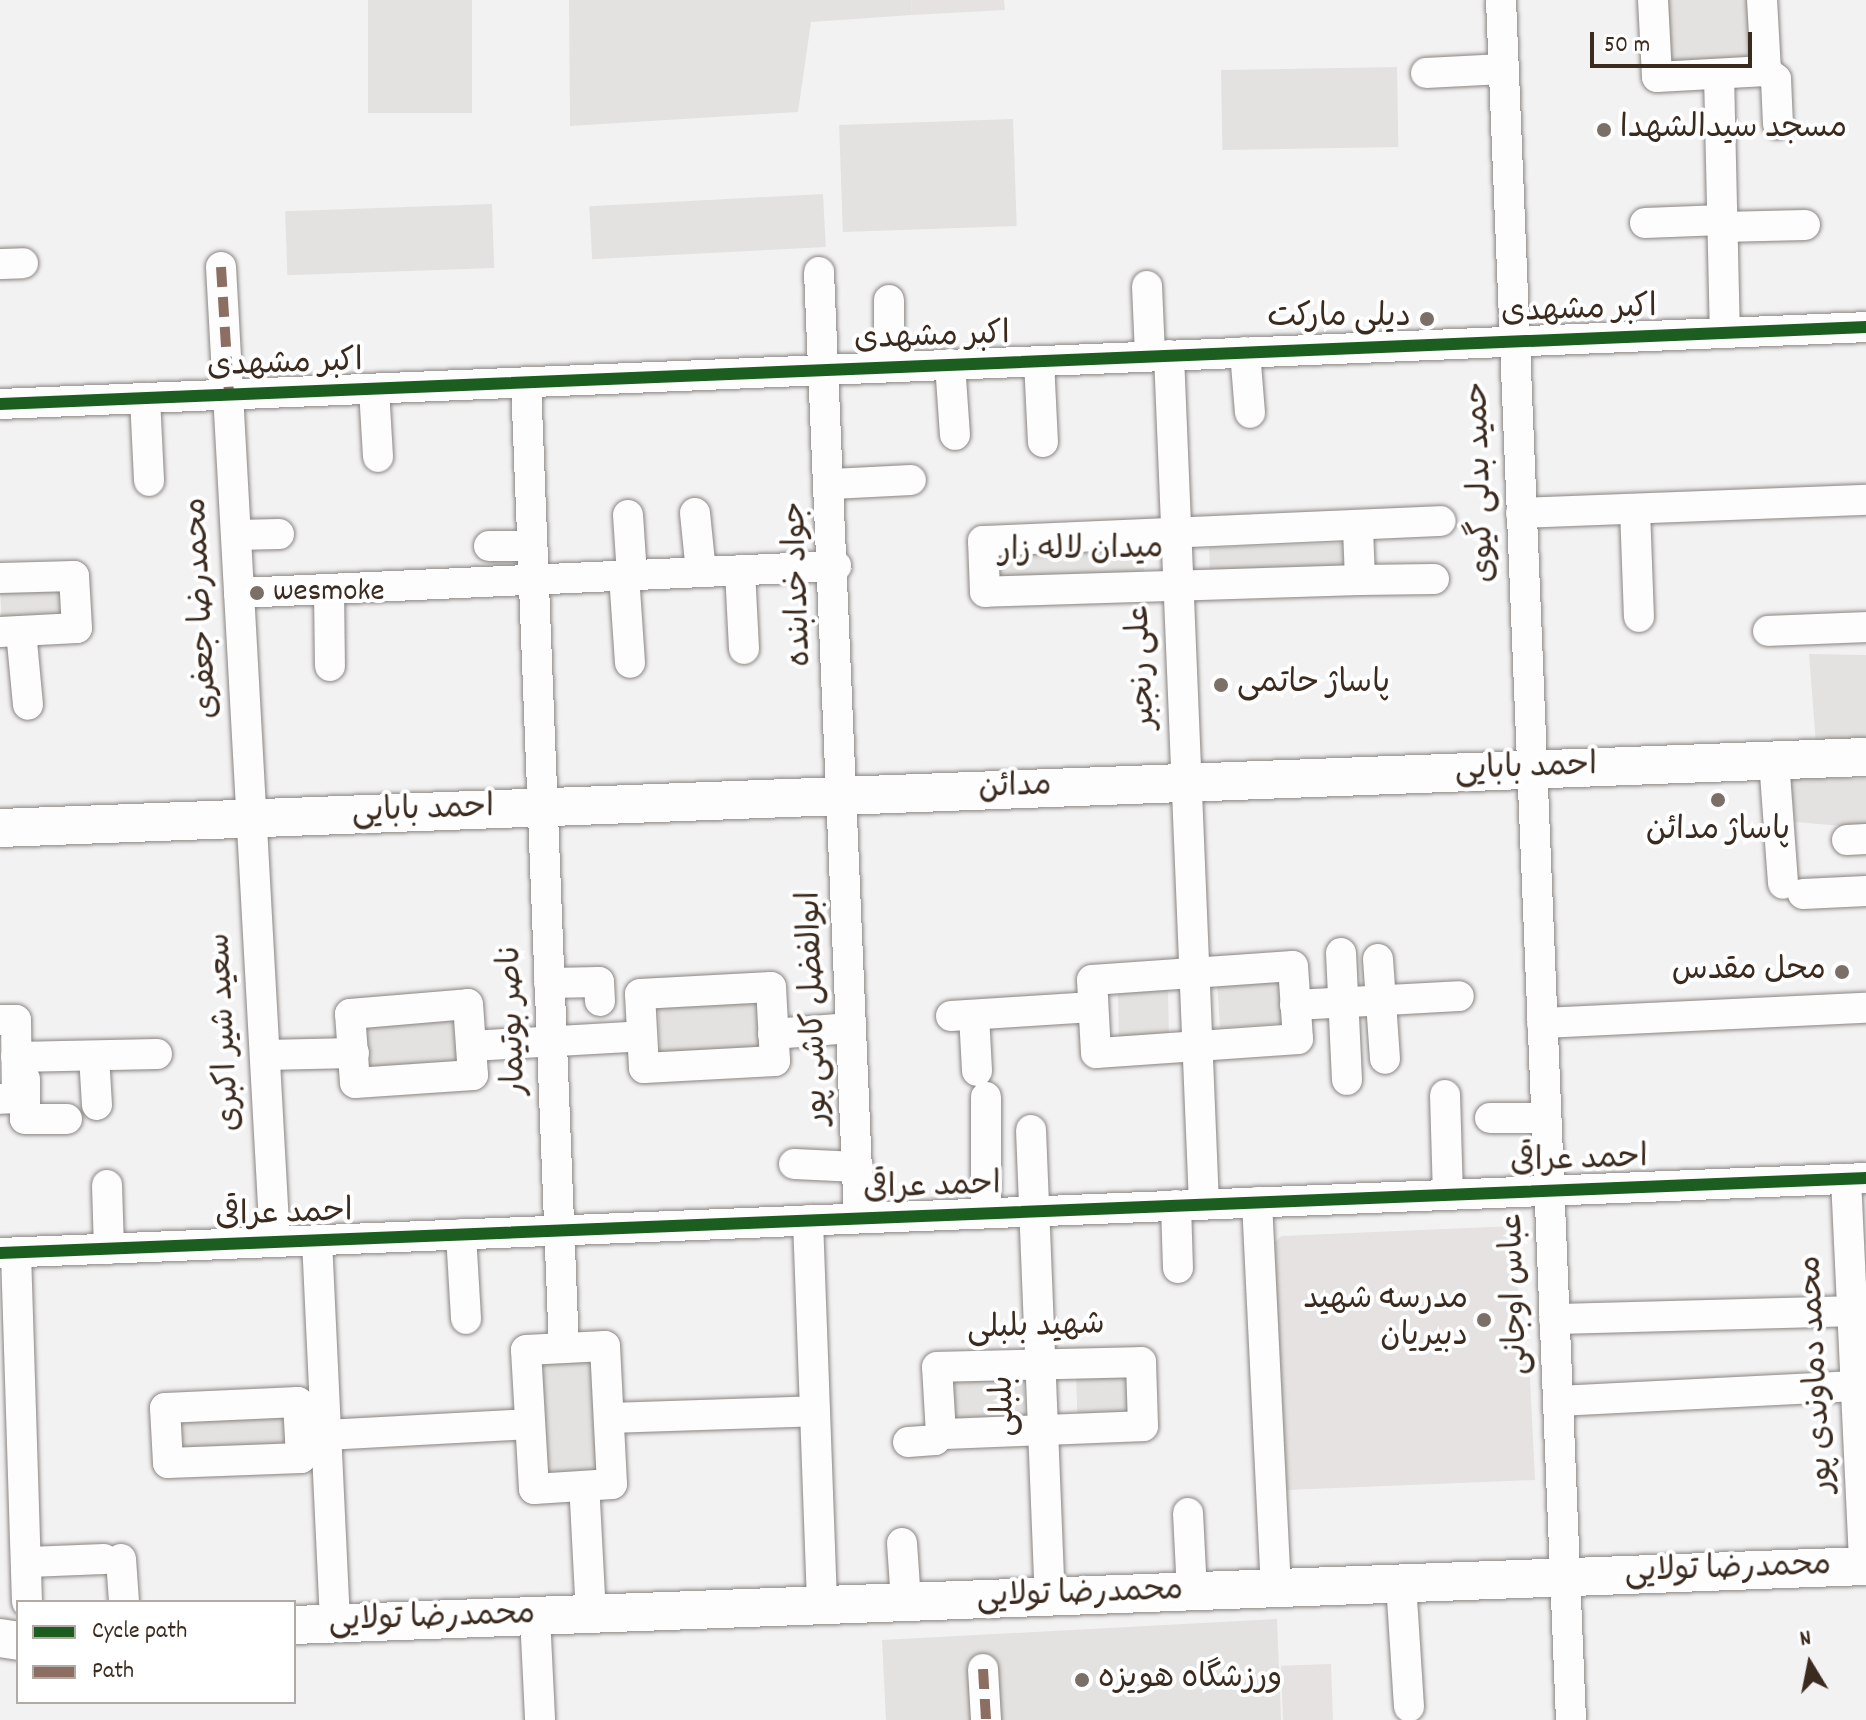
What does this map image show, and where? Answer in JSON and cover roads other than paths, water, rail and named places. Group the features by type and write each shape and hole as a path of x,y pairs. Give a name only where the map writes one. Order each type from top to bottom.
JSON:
{"main road":[{"name":"احمد بابایی","path":"1185,783 1866,757"},
{"name":"مدائن","path":"845,796 1185,783"},
{"name":"احمد بابایی","path":"0,828 845,796"},
{"name":"محمدرضا تولایی","path":"296,1625 1865,1566"}],"street":[{"name":"حمید بدلی گیوی","path":"1501,0 1531,770"},
{"path":"1653,0 1657,77 1766,71 1776,79 1778,124"},
{"path":"1762,0 1766,71"},
{"path":"1426,73 1503,69"},
{"path":"1719,74 1725,332"},
{"path":"1645,223 1805,225"},
{"name":"محمدرضا جعفری","path":"221,267 252,818"},
{"name":"جواد خدابنده","path":"819,272 827,370 845,796"},
{"name":"علی رنجبر","path":"1147,286 1160,356 1177,586 1197,1046 1190,1204 1178,1268"},
{"path":"889,300 889,367"},
{"name":"اکبر مشهدی","path":"0,404 1866,327"},
{"path":"1245,352 1250,413"},
{"path":"1039,361 1043,442"},
{"path":"950,364 955,435"},
{"name":"ناصر بوتیمار","path":"526,382 564,1348"},
{"path":"374,389 378,457"},
{"path":"145,398 149,481"},
{"path":"832,484 911,480"},
{"path":"1521,513 1866,500"},
{"path":"1635,509 1639,617"},
{"path":"695,513 701,572"},
{"path":"628,515 630,663"},
{"name":"میدان لاله زار","path":"1434,579 985,592 983,541 1358,528 1441,521"},
{"path":"1358,528 1360,580"},
{"path":"236,535 279,534"},
{"path":"489,546 532,546"},
{"path":"239,593 836,566"},
{"path":"740,570 744,649"},
{"path":"0,578 74,576 77,628 10,632 28,705"},
{"path":"329,589 330,666"},
{"path":"1768,631 1866,627"},
{"path":"1774,760 1793,889 1866,891"},
{"name":"عباس اوجانی","path":"1531,770 1571,1720"},
{"name":"ابوالفضل کاشی پور","path":"845,796 859,1218"},
{"name":"سعید شیر اکبری","path":"252,818 275,1242"},
{"path":"1341,953 1347,1080"},
{"path":"1378,959 1385,1059"},
{"path":"986,1213 982,1084 962,1015 1079,999 1092,980 1293,966 1298,1039 1096,1053 1079,999"},
{"path":"549,983 599,982 600,1001"},
{"path":"771,987 773,1034 775,1061 644,1068 640,994 771,987"},
{"path":"1295,1005 1459,996"},
{"path":"468,1004 471,1046 473,1075 355,1083 350,1014 468,1004"},
{"path":"1542,1023 1866,1008"},
{"path":"0,1020 16,1020 25,1119 67,1119"},
{"path":"773,1034 851,1028"},
{"path":"471,1046 642,1036"},
{"path":"265,1055 354,1053"},
{"path":"20,1057 157,1054"},
{"path":"94,1056 97,1105"},
{"path":"0,1099 17,1098 20,1057"},
{"path":"1445,1095 1448,1194"},
{"path":"1490,1118 1546,1118"},
{"name":"بلبلی","path":"1031,1130 1050,1598"},
{"path":"794,1164 858,1167"},
{"name":"احمد عراقی","path":"8,1253 1856,1178"},
{"name":"محمد دماوندی پور","path":"1856,1178 1852,1311 1865,1566"},
{"path":"107,1185 109,1249"},
{"path":"1257,1202 1276,1587"},
{"path":"808,1220 822,1606"},
{"path":"461,1234 466,1319"},
{"path":"317,1240 313,1436 335,1624"},
{"path":"8,1253 29,1562 27,1600"},
{"path":"1554,1319 1852,1311"},
{"path":"605,1346 609,1418 612,1484 534,1489 526,1350 605,1346"},
{"name":"شهید بلبلی","path":"1141,1362 1143,1426 941,1434 924,1367 1040,1365 1141,1362"},
{"path":"1558,1401 1856,1386"},
{"path":"298,1402 313,1436 301,1458 168,1463 165,1408 298,1402"},
{"path":"609,1418 815,1411"},
{"path":"313,1436 530,1424"},
{"path":"908,1442 935,1440 941,1434"},
{"path":"585,1501 591,1614"},
{"path":"1188,1513 1192,1591"},
{"path":"902,1543 906,1602"},
{"path":"29,1562 112,1559 123,1600"},
{"path":"1401,1583 1409,1707"},
{"path":"535,1616 540,1720"},
{"path":"983,1669 986,1720"}],"place":[{"name":"مسجد سیدالشهدا","path":"1604,130"},
{"name":"دیلی مارکت","path":"1427,319"},
{"name":"wesmoke","path":"257,593"},
{"name":"پاساژ حاتمی","path":"1221,685"},
{"name":"پاساژ مدائن","path":"1718,800"},
{"name":"محل مقدس","path":"1842,972"},
{"name":"مدرسه شهید دبیریان","path":"1484,1320"},
{"name":"ورزشگاه هویزه","path":"1082,1680"}]}
